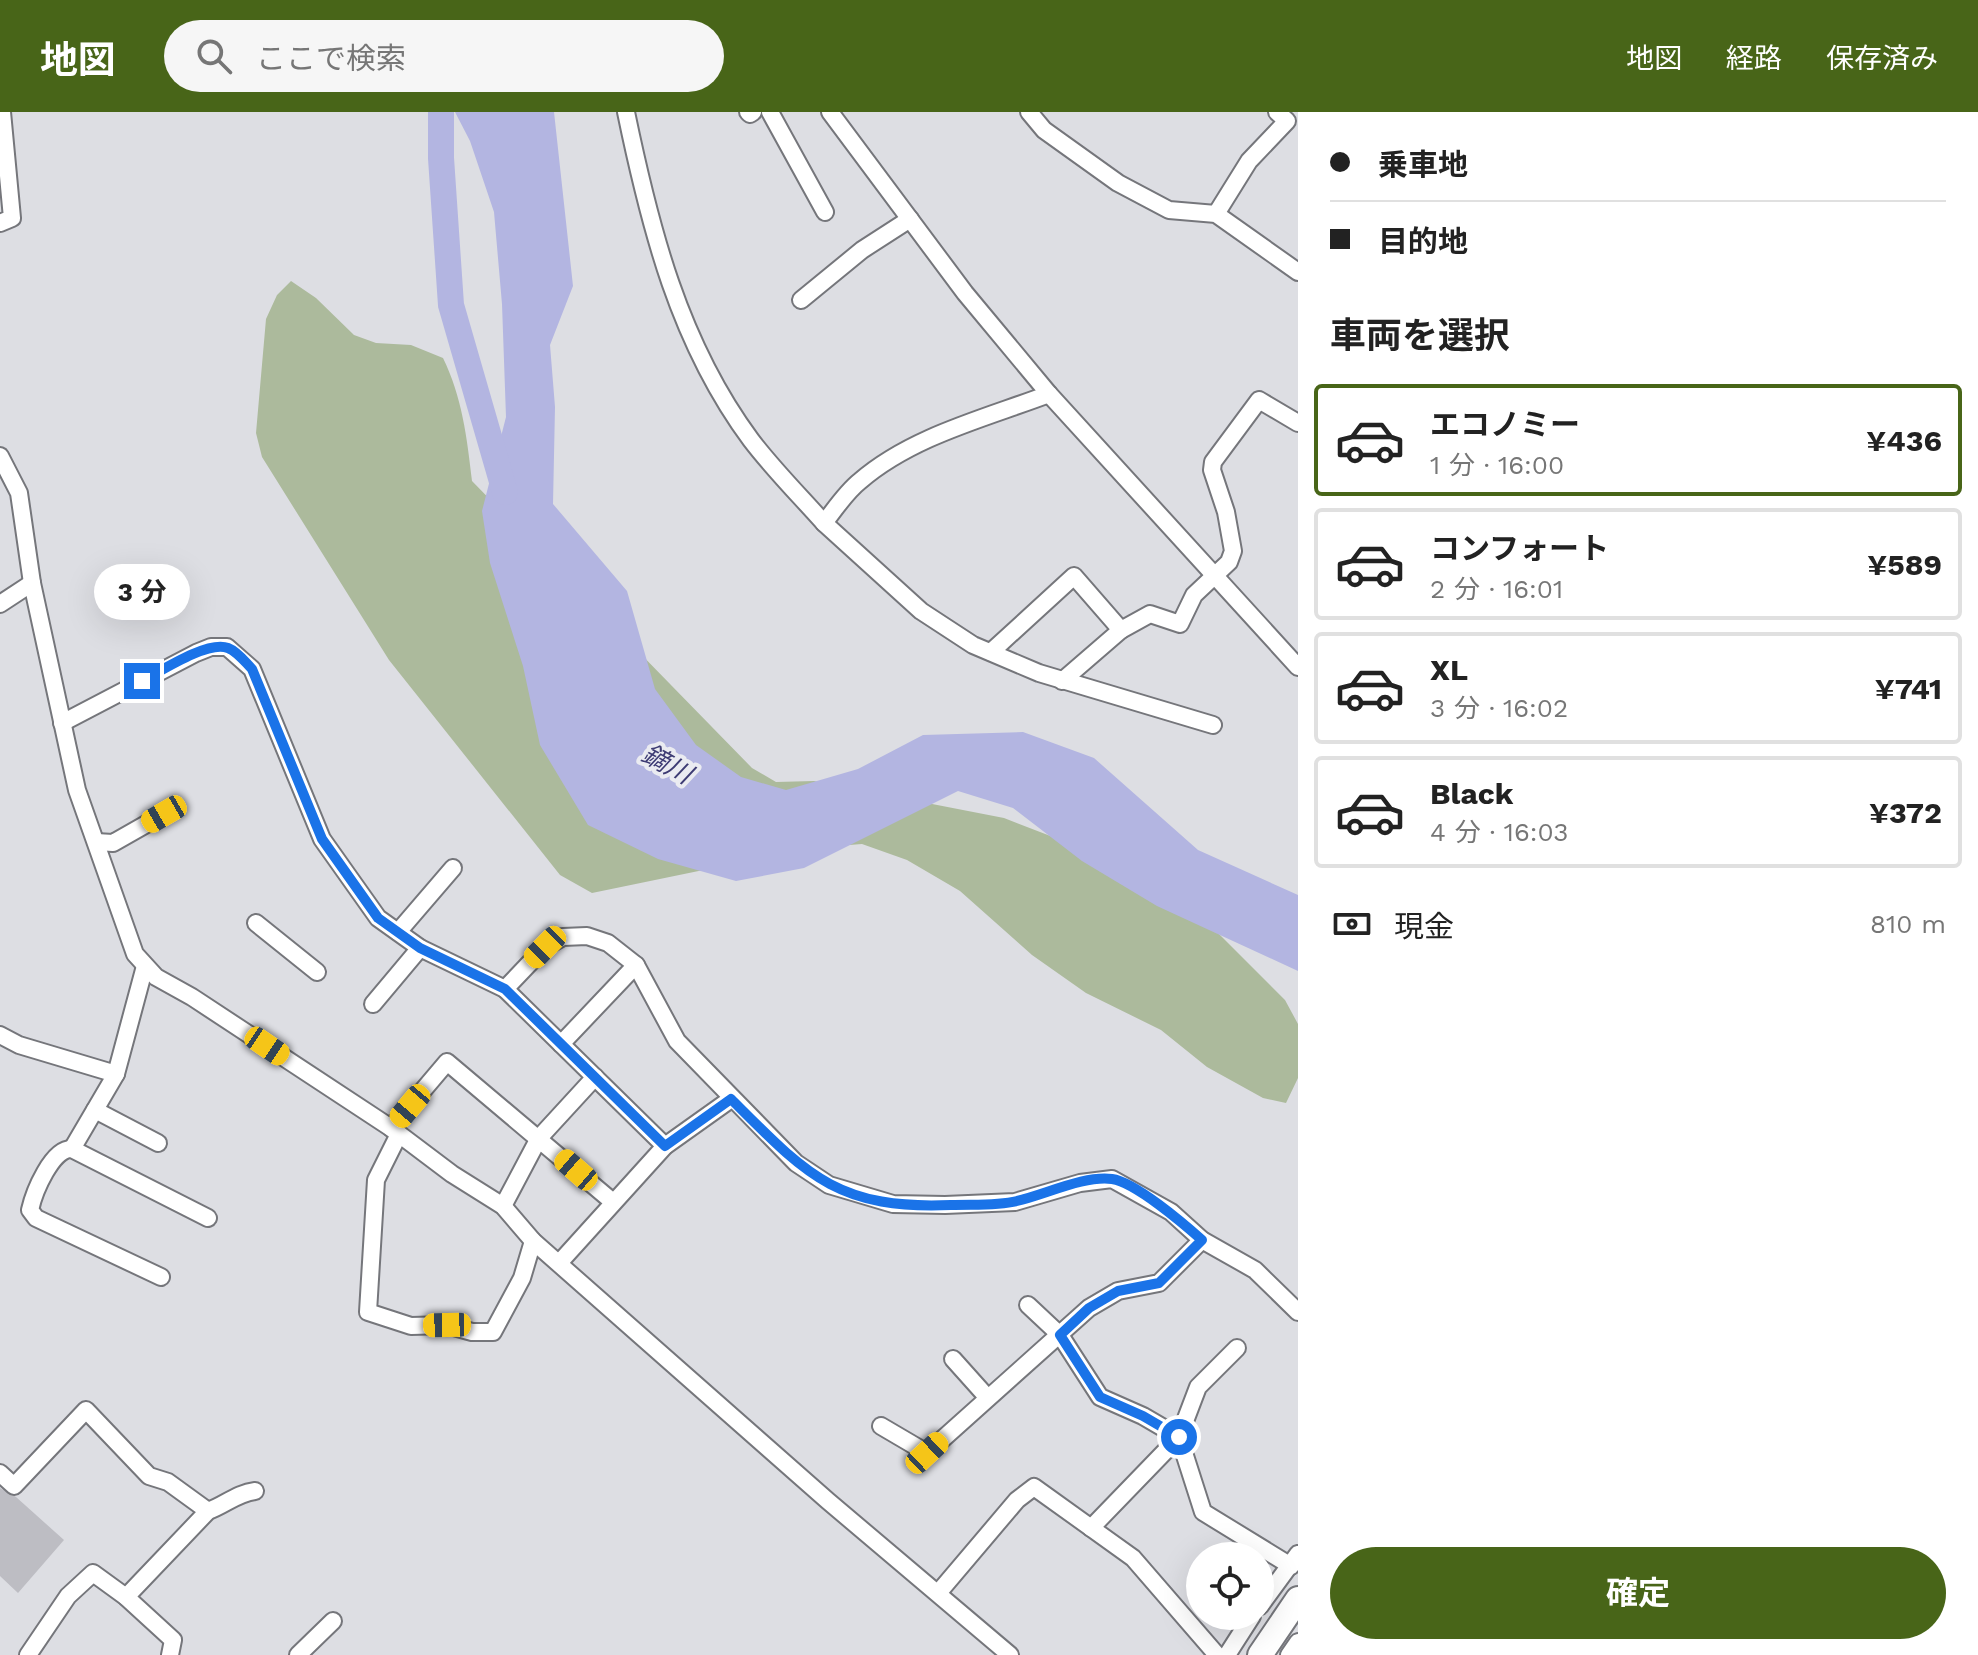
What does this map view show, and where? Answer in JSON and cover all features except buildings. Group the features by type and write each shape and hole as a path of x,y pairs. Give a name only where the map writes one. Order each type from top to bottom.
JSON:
{"main road":[{"path":"1260,1655 1298,1599"}],"street":[{"path":"0,223 12,218 2,112"},
{"path":"626,112 650,222 675,301 708,369 751,440 824,523 921,611 973,645 1062,681 1213,725"},
{"path":"770,112 825,212"},
{"path":"830,112 965,293 1049,394 1298,667"},
{"path":"1029,112 1044,130 1118,183 1169,210 1216,214 1298,272"},
{"path":"1216,214 1249,161 1288,120"},
{"path":"801,300 862,250 910,219"},
{"path":"824,523 858,482 891,458 916,445 1049,394"},
{"path":"1062,681 1121,630 1150,614 1180,624 1194,595 1229,562 1233,551 1226,512 1212,470 1213,462 1259,400 1298,423"},
{"path":"0,456 19,493 32,583 77,790 116,908 135,954 145,966 156,977 192,997 503,1206 533,1241 828,1501 1010,1655"},
{"path":"991,652 1074,576 1121,630"},
{"path":"0,604 32,583"},
{"path":"62,723 196,653 211,647 227,647 252,669 322,839 378,918 420,948 505,989 665,1146"},
{"path":"96,842 113,843 164,814"},
{"path":"398,932 453,868"},
{"path":"256,923 317,972"},
{"path":"505,989 545,947 563,937 587,936 608,943 636,965 677,1041 796,1163 829,1185 860,1197 893,1204 1015,1202 1080,1183 1112,1179 1171,1212 1202,1240 1255,1270 1298,1312"},
{"path":"373,1004 420,948"},
{"path":"561,1044 636,965"},
{"path":"72,1149 116,1074 145,966"},
{"path":"0,1035 19,1045 116,1074"},
{"path":"533,1241 522,1278 493,1332 472,1332 447,1325 411,1326 368,1312 376,1180 395,1131 447,1062 613,1202"},
{"path":"503,1206 539,1138 595,1077"},
{"path":"560,1262 665,1146 731,1099"},
{"path":"95,1110 158,1143"},
{"path":"161,1277 36,1218 30,1210 33,1198 58,1154 66,1148 72,1149 208,1218"},
{"path":"881,1426 927,1453 1089,1308 1118,1291 1159,1283 1202,1240"},
{"path":"1028,1305 1060,1335 1100,1397 1143,1416 1179,1437 1203,1512 1294,1560 1274,1587"},
{"path":"1091,1528 1179,1437 1198,1387 1237,1348"},
{"path":"953,1359 987,1397"},
{"path":"0,1473 14,1486 86,1410 149,1476 168,1482 208,1511"},
{"path":"939,1592 1017,1500 1034,1487 1133,1558 1217,1655"},
{"path":"126,1597 208,1511 221,1507 242,1492 255,1491"},
{"path":"28,1655 68,1596 93,1573 126,1597 173,1640 170,1655"},
{"path":"298,1655 333,1621"},
{"path":"1227,1655 1243,1630"},
{"path":"1289,1655 1298,1642"}],"green space":[{"path":"291,281 316,298 354,335 376,343 411,345 443,358 459,402 472,481 752,768 776,782 814,781 1004,818 1131,867 1192,907 1285,1000 1298,1024 1298,1078 1286,1103 1263,1098 1207,1067 1161,1030 1086,993 1032,955 960,891 907,860 862,844 810,848 592,893 560,875 389,660 262,457 256,433 266,319 277,295"}],"water":[{"path":"455,112 554,112 573,286 550,345 555,407 553,504 627,591 655,689 696,745 741,777 786,790 858,769 923,735 1023,732 1094,758 1198,850 1298,895 1298,971 1157,906 1082,861 1013,808 958,791 804,868 736,881 658,859 588,825 540,745 523,666 490,563 482,511 506,417 502,304 494,212 470,141"}],"waterway":[{"name":"鏑川","path":"441,112 451,305 505,492"}],"route":[{"path":"142,681 211,647 227,647 239,655 252,669 322,839 378,918 420,948 505,989 665,1146 731,1099 796,1163 829,1185 860,1197 893,1204 1015,1202 1080,1183 1112,1179 1171,1212 1202,1240 1159,1283 1118,1291 1089,1308 1060,1335 1100,1397 1143,1416 1179,1437"}]}
